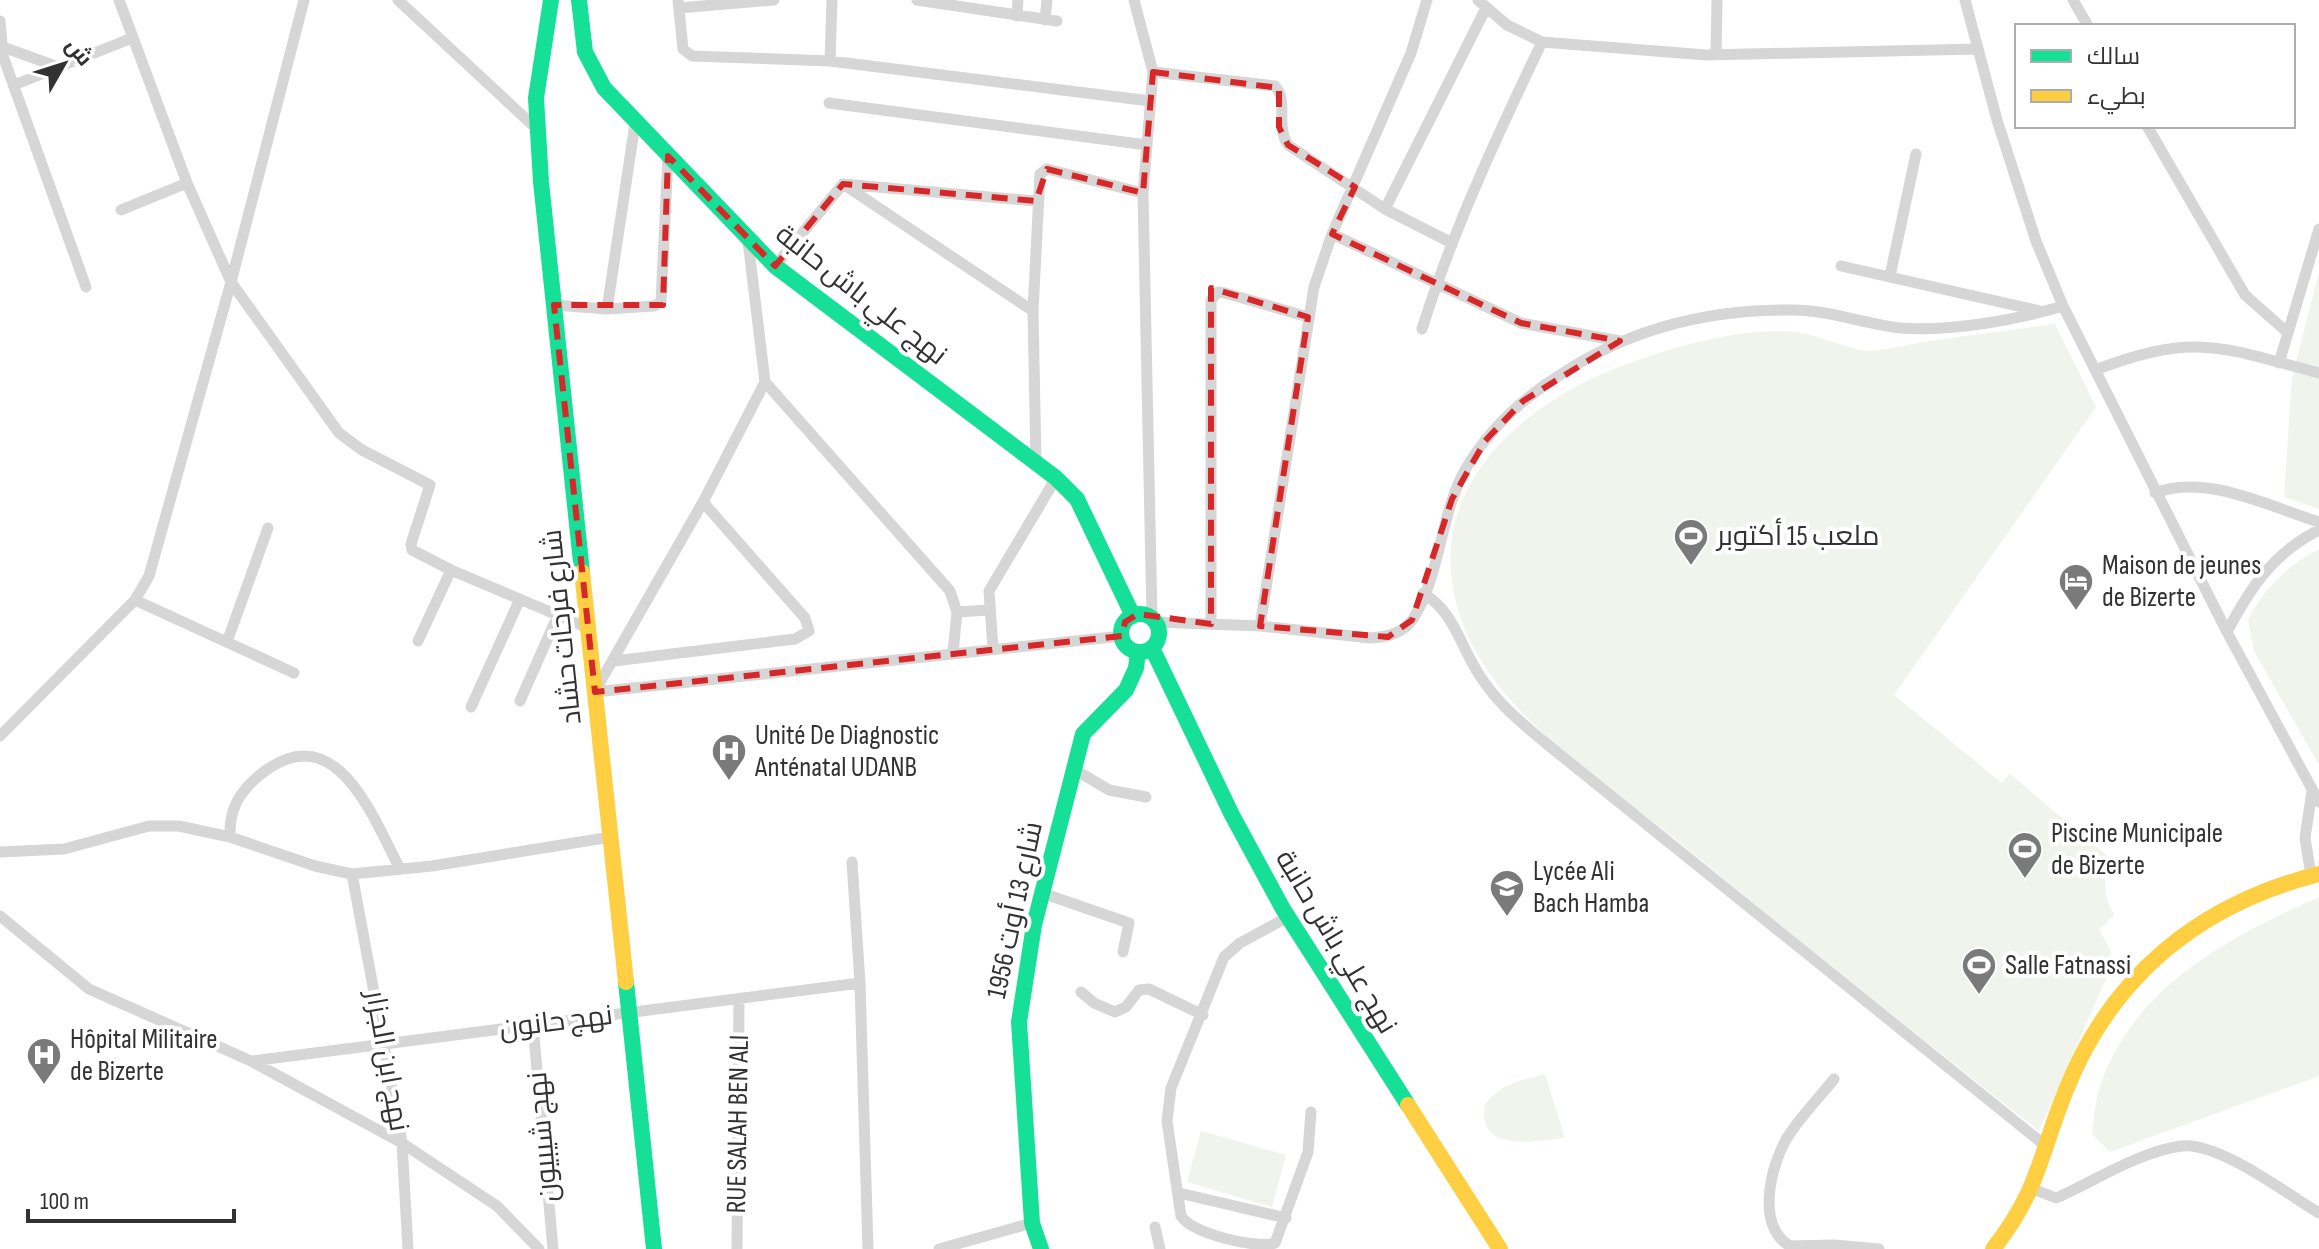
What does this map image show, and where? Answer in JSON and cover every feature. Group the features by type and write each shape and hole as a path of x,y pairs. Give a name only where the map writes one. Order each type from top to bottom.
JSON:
{"street":[{"path":"119,0 187,183 231,282 339,433 362,450 430,485 411,544 417,554 588,628"},
{"path":"0,736 135,600 149,576 231,282 304,0"},
{"path":"398,0 538,130"},
{"name":"شارع فرحات حشاد","path":"551,0 538,69 538,130 654,1249"},
{"name":"نهج علي باش حانبة","path":"579,0 581,30 593,71 635,124 775,266 1056,478 1077,499 1133,616"},
{"path":"774,0 678,4 686,54 830,61 1150,101"},
{"path":"830,61 832,0"},
{"path":"917,0 1051,20 1047,0"},
{"path":"1017,16 1018,0"},
{"path":"1134,0 1153,72 1143,193 1154,620 1159,636 1145,650 1125,645 1122,636 1125,622 1133,616 1154,620 1388,637 1412,620 1452,499 1464,472 1485,441 1523,401 1564,372 1620,341 1694,319 1758,311 1797,310 1876,324 1924,328 2043,312 2063,306"},
{"path":"1260,626 1308,317 1332,234 1411,53 1427,0"},
{"path":"1716,54 1717,0"},
{"path":"1965,0 2016,182 2063,306 2155,493 2319,802"},
{"path":"2073,0 2087,24"},
{"path":"1385,209 1481,5 1525,37 1542,42 1716,54 1977,49"},
{"path":"0,21 0,46 86,287"},
{"path":"14,85 132,38"},
{"path":"1422,329 1436,283 1497,134 1542,42"},
{"path":"0,46 58,67"},
{"path":"1153,72 1275,86 1281,94 1279,127 1288,145 1385,209 1452,243"},
{"path":"829,103 1147,145"},
{"path":"607,309 635,124"},
{"path":"2148,128 2245,295 2288,333"},
{"path":"1890,276 1916,154"},
{"path":"554,305 607,309 654,306 664,297 668,156"},
{"path":"1036,462 1033,311 1036,201 1040,174 1047,169 1143,193"},
{"path":"121,210 187,183"},
{"path":"843,184 1036,201"},
{"path":"775,266 843,184"},
{"path":"843,184 1033,311"},
{"path":"2279,363 2319,229"},
{"path":"1332,234 1521,323 1542,330 1620,341"},
{"path":"595,692 703,502 765,382 748,240"},
{"path":"1841,266 2043,312"},
{"path":"1211,624 1211,300 1218,292 1225,293 1308,317"},
{"path":"2095,370 2143,352 2187,345 2212,345 2319,373"},
{"path":"765,382 941,578 950,591 957,612 953,653"},
{"path":"993,649 988,610 994,578 1056,478"},
{"path":"2155,493 2180,486 2205,488 2319,522"},
{"path":"614,661 795,639 809,631 805,618 703,502"},
{"path":"227,642 268,528"},
{"path":"2227,632 2261,574 2281,554 2319,530"},
{"path":"418,641 451,570"},
{"path":"1423,593 1441,604 1450,615 1482,680 1504,706 1548,745 2047,1147"},
{"path":"471,707 520,599"},
{"path":"135,600 294,673"},
{"path":"957,612 988,610"},
{"path":"520,701 558,615"},
{"path":"595,692 1122,636"},
{"name":"نهج علي باش حانبة","path":"1145,650 1288,917 1500,1249"},
{"name":"شارع 13 أوت 1956","path":"1041,1249 1032,1223 1019,1022 1022,983 1072,768 1087,727 1131,688 1145,650"},
{"path":"230,837 232,808 246,789 285,759 311,753 328,760 360,796 400,869"},
{"path":"1072,768 1109,790 1146,797"},
{"path":"1993,1249 2033,1189 2066,1090 2099,1020 2144,969 2206,919 2249,895 2315,875 2305,838 2312,791"},
{"path":"0,852 64,849 149,826 179,826 230,837 315,866 352,874 611,837"},
{"path":"852,862 860,983 868,1249"},
{"name":"نهج ابن الجزار","path":"352,874 402,1143 408,1249"},
{"path":"1042,893 1129,923 1123,952"},
{"path":"0,916 89,989 251,1061 402,1143 497,1206 539,1249"},
{"path":"1288,917 1240,943 1224,957 1171,1088 1167,1121 1181,1216 1187,1226 1207,1235 1265,1247 1275,1243 1308,1152 1311,1112"},
{"name":"نهج حانون","path":"251,1061 860,983"},
{"path":"1081,992 1094,1003 1115,1012 1126,1007 1139,990 1149,989 1203,1015"},
{"name":"RUE SALAH BEN ALI","path":"737,1249 739,999"},
{"name":"نهج شيبيون","path":"533,1025 553,1249"},
{"path":"1834,1079 1787,1139 1768,1203 1770,1218 1776,1235 1790,1246 1834,1245 1879,1249"},
{"path":"2033,1189 2056,1198 2088,1182 2183,1145 2227,1158 2319,1213"},
{"path":"1179,1193 1286,1218"},
{"path":"939,1249 1032,1223"},
{"path":"1155,1227 1160,1249"}],"highlighted area":[{"path":"1153,72 1279,88 1279,127 1288,145 1355,187 1332,234 1521,323 1620,341 1523,401 1485,441 1452,499 1412,620 1388,637 1260,626 1308,317 1211,288 1211,624 1138,614 1125,622 1122,636 595,692 554,305 663,305 668,156 775,266 843,184 1036,201 1047,169 1143,193"}],"shaded area":[{"path":"2319,272 2319,509 2284,497 2292,377"},
{"path":"2055,324 2096,407 1894,695 2002,783 2010,774 2112,860 2105,888 2114,915 2099,930 2110,949 2112,965 2039,1131 1561,750 1533,723 1485,667 1468,636 1453,586 1452,540 1463,498 1486,461 1516,428 1554,400 1596,377 1641,359 1697,342 1756,332 1803,333 1869,351"},
{"path":"2319,549 2319,765 2254,651 2248,620 2261,598 2278,579"},
{"path":"2319,897 2319,1076 2110,1152 2092,1134 2097,1098 2116,1051 2136,1020 2188,969 2219,948"},
{"path":"1545,1074 1565,1138 1511,1141 1499,1138 1490,1131 1485,1120 1485,1104 1491,1097 1512,1084"},
{"path":"1201,1131 1286,1155 1272,1207 1187,1182"}],"traffic: fast":[{"path":"551,0 536,98 541,182 582,572"},
{"path":"579,0 585,52 604,88 775,266 1056,478 1077,499 1133,616"},
{"path":"1140,614 1153,620 1159,633 1153,646 1140,652 1127,646 1121,633 1127,620 1140,614"},
{"path":"1152,648 1232,815 1283,909 1408,1105"},
{"path":"1041,1249 1032,1223 1019,1022 1034,925 1083,734 1126,690 1136,668 1138,652"},
{"path":"626,982 654,1249"}],"traffic: slow":[{"path":"582,572 626,982"},
{"path":"1993,1249 2029,1190 2066,1090 2085,1049 2108,1012 2135,979 2165,950 2199,925 2236,904 2319,874"},
{"path":"1408,1105 1500,1249"}],"place":[{"name":"ملعب 15 أكتوبر","path":"1691,567"},
{"name":"Maison de jeunes de Bizerte","path":"2076,612"},
{"name":"Unité De Diagnostic Anténatal UDANB","path":"729,782"},
{"name":"Piscine Municipale de Bizerte","path":"2025,880"},
{"name":"Lycée Ali Bach Hamba","path":"1507,918"},
{"name":"Salle Fatnassi","path":"1979,996"},
{"name":"Hôpital Militaire de Bizerte","path":"44,1086"}]}
